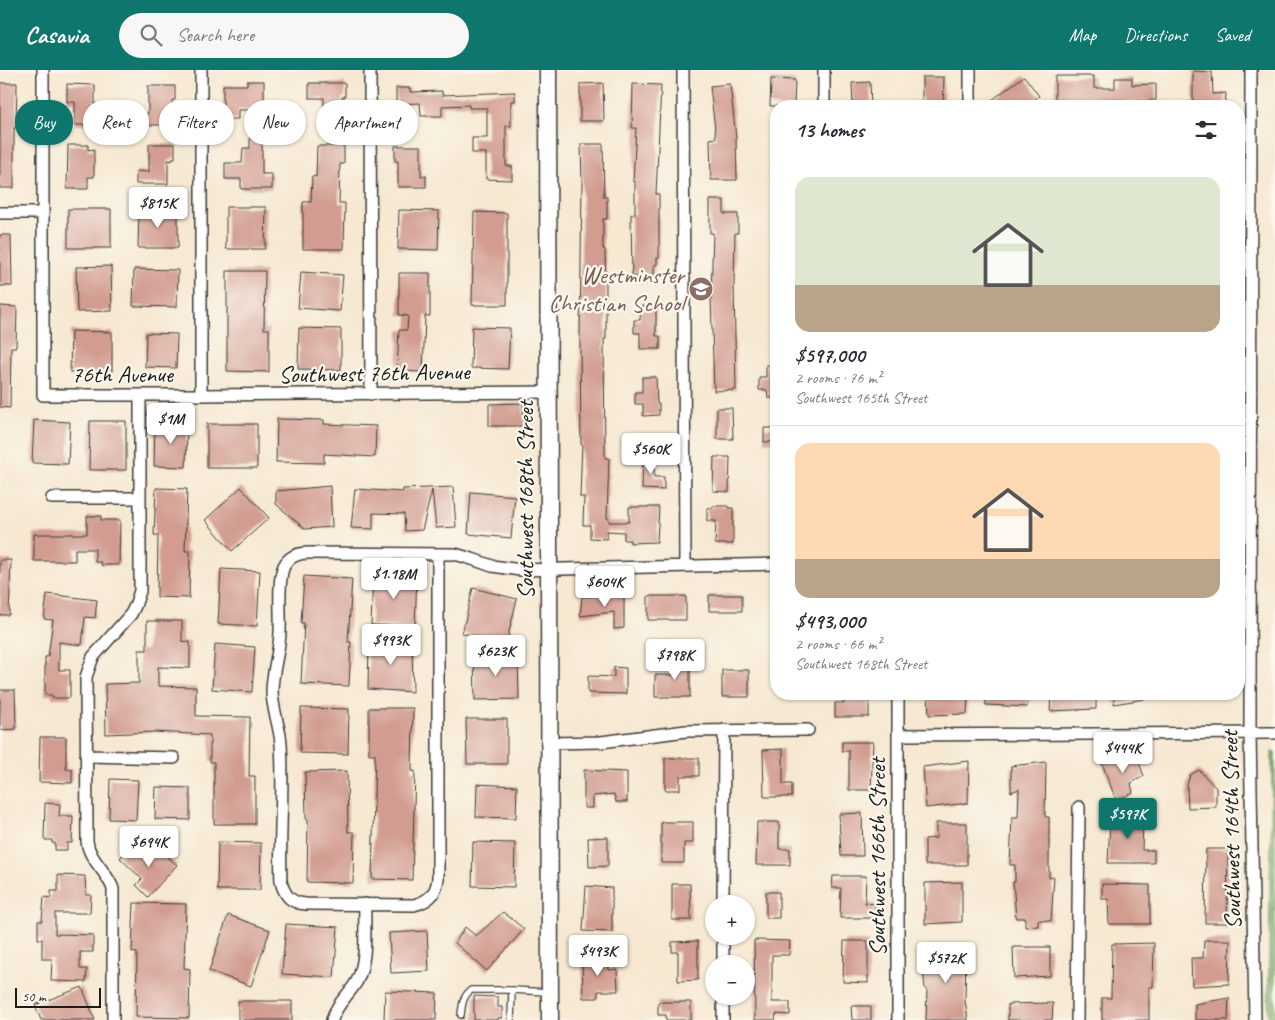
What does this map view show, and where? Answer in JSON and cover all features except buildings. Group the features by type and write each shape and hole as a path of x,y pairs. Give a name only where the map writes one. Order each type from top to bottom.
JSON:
{"street":[{"path":"0,212 43,213 43,70"},
{"path":"200,70 201,395"},
{"path":"370,70 371,394"},
{"name":"Southwest 168th Street","path":"548,70 550,1020"},
{"path":"683,70 685,566"},
{"path":"824,70 824,100"},
{"path":"970,70 970,100"},
{"name":"Southwest 164th Street","path":"1245,195 1251,70"},
{"name":"76th Avenue","path":"43,213 43,395 201,395"},
{"name":"Southwest 76th Avenue","path":"201,395 548,392"},
{"path":"113,1020 113,889 108,878 88,849 86,756 88,670 93,657 131,614 140,591 140,395"},
{"path":"52,498 140,498"},
{"path":"438,554 438,879 435,890 430,898 414,905 300,904 295,902 286,895 281,882 281,742 272,702 274,669 280,639 281,578 284,566 291,557 303,553 438,554 463,556 501,568 549,570 770,564"},
{"name":"Southwest 164th Street","path":"1245,558 1255,1020"},
{"name":"Southwest 166th Street","path":"898,700 898,1020"},
{"path":"723,895 724,730"},
{"path":"549,743 601,742 670,732 808,730"},
{"path":"899,735 1275,733"},
{"path":"86,756 174,758"},
{"path":"1077,1020 1079,807"},
{"path":"332,1020 337,1006 353,987 360,973 363,954 365,904"},
{"path":"723,1005 723,1020"}],"lane":[{"path":"461,1015 466,994 471,990 550,992"},
{"path":"511,1020 512,990"}],"green space":[{"path":"1272,752 1275,752 1275,1020 1268,1020"}],"place":[{"name":"Westminster Christian School","path":"701,289"}]}
